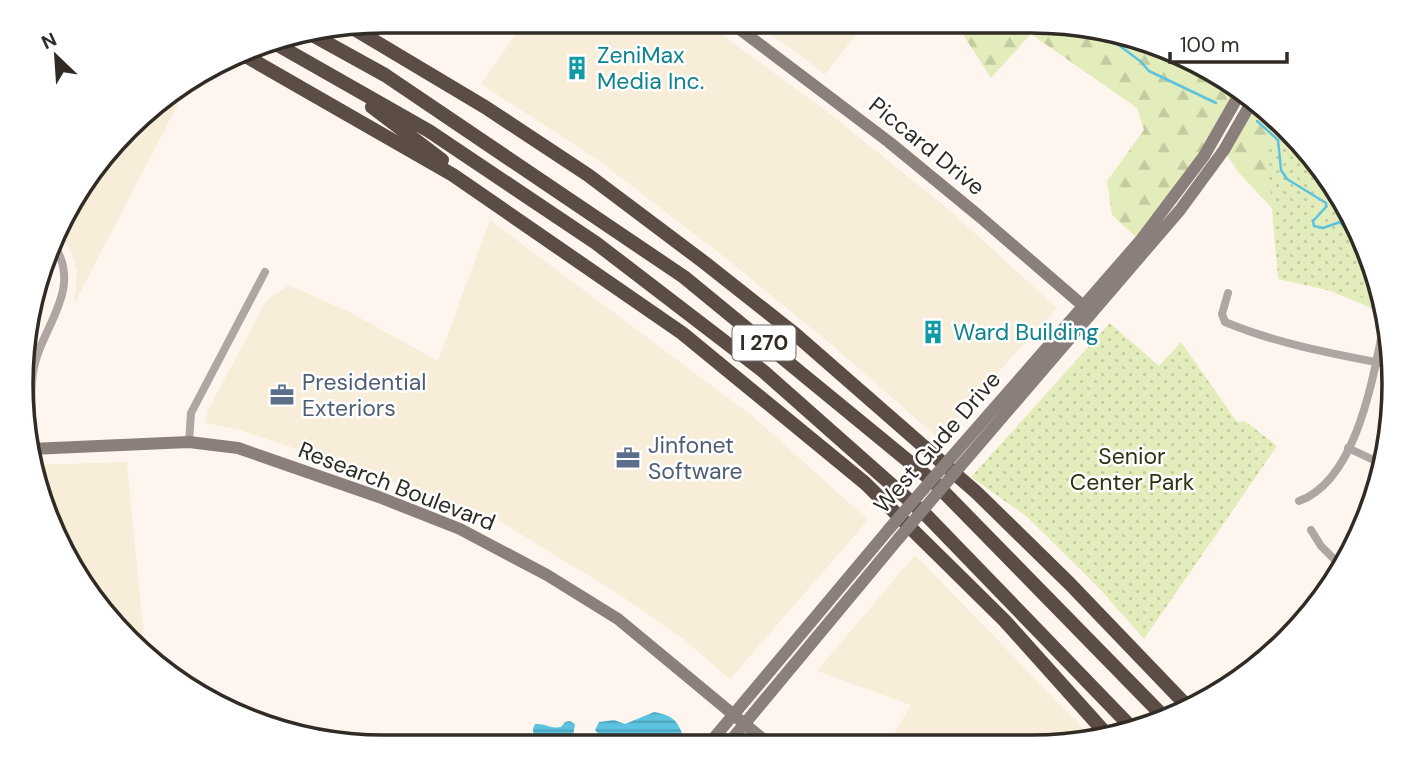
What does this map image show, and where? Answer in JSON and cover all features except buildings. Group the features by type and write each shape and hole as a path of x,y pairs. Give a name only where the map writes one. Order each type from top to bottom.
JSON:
{"highway":[{"name":"I 270","path":"363,34 485,107 588,175 705,262 795,334 977,493 1070,584 1182,701"},
{"name":"I 270","path":"320,39 385,75 684,277 935,483 1158,711"},
{"name":"I 270","path":"284,48 429,131 596,243 763,372 928,517 1126,722"},
{"name":"I 270","path":"251,59 453,175 682,333 865,483 1005,621 1101,728"},
{"path":"320,68 524,222"},
{"path":"1072,696 1106,727"}],"main road":[{"name":"Piccard Drive","path":"745,33 889,142 1087,309"},
{"name":"West Gude Drive","path":"717,735 1087,309 1204,156 1236,100"},
{"name":"West Gude Drive","path":"1087,309 1180,210 1224,150 1248,108"},
{"name":"Research Boulevard","path":"39,449 189,442 238,448 460,529 547,575 618,619 758,735"},
{"name":"West Gude Drive","path":"736,735 894,533"}],"street":[{"path":"34,369 40,347 56,317 64,294 62,264 58,255"},
{"path":"189,442 191,413 265,272"},
{"path":"1228,293 1222,314 1225,322 1244,330 1301,345 1381,363"},
{"path":"1299,500 1313,496 1327,483 1348,447 1364,416 1380,345"},
{"path":"1348,447 1373,460"},
{"path":"1311,530 1321,546 1335,560"}],"shaded area":[{"path":"517,33 719,33 829,113 947,208 1057,308 938,438 832,345 718,252 599,161 481,84"},
{"path":"769,33 857,33 825,74"},
{"path":"181,98 74,304 77,271 64,240 92,189 136,136"},
{"path":"490,220 755,418 868,520 730,679 683,639 620,595 488,514 237,429 205,423 208,410 264,305 289,285 349,312 438,361"},
{"path":"127,462 144,639 106,598 80,559 60,518 43,465"},
{"path":"915,555 1086,730 1031,735 895,735 911,705 817,671"}],"green space":[{"path":"962,33 1054,34 1122,45 1186,69 1236,99 1140,241 1112,215 1107,181 1144,130 1137,108 1031,34 991,78"},
{"path":"1248,108 1295,153 1323,189 1346,229 1363,271 1373,309 1290,274 1273,209 1238,172 1224,150"},
{"path":"1283,140 1323,189 1346,229 1371,300 1278,279 1267,151"},
{"name":"Senior Center Park","path":"1110,323 1159,366 1181,342 1237,422 1245,421 1277,446 1144,639 1097,586 1026,516 971,477"}],"water":[{"path":"654,712 675,721 682,733 601,735 595,730 599,722 614,720 625,724"},
{"path":"565,722 575,724 573,735 533,735 535,724 561,727"}],"waterway":[{"path":"1117,44 1149,71 1216,103"},
{"path":"1257,121 1278,140 1281,170 1287,179 1326,203 1326,207 1313,221 1314,226 1323,228 1340,222 1347,230"}],"place":[{"name":"ZeniMax Media Inc.","path":"577,68"},
{"name":"Ward Building","path":"933,332"},
{"name":"Presidential Exteriors","path":"282,395"},
{"name":"Jinfonet Software","path":"628,458"}]}
